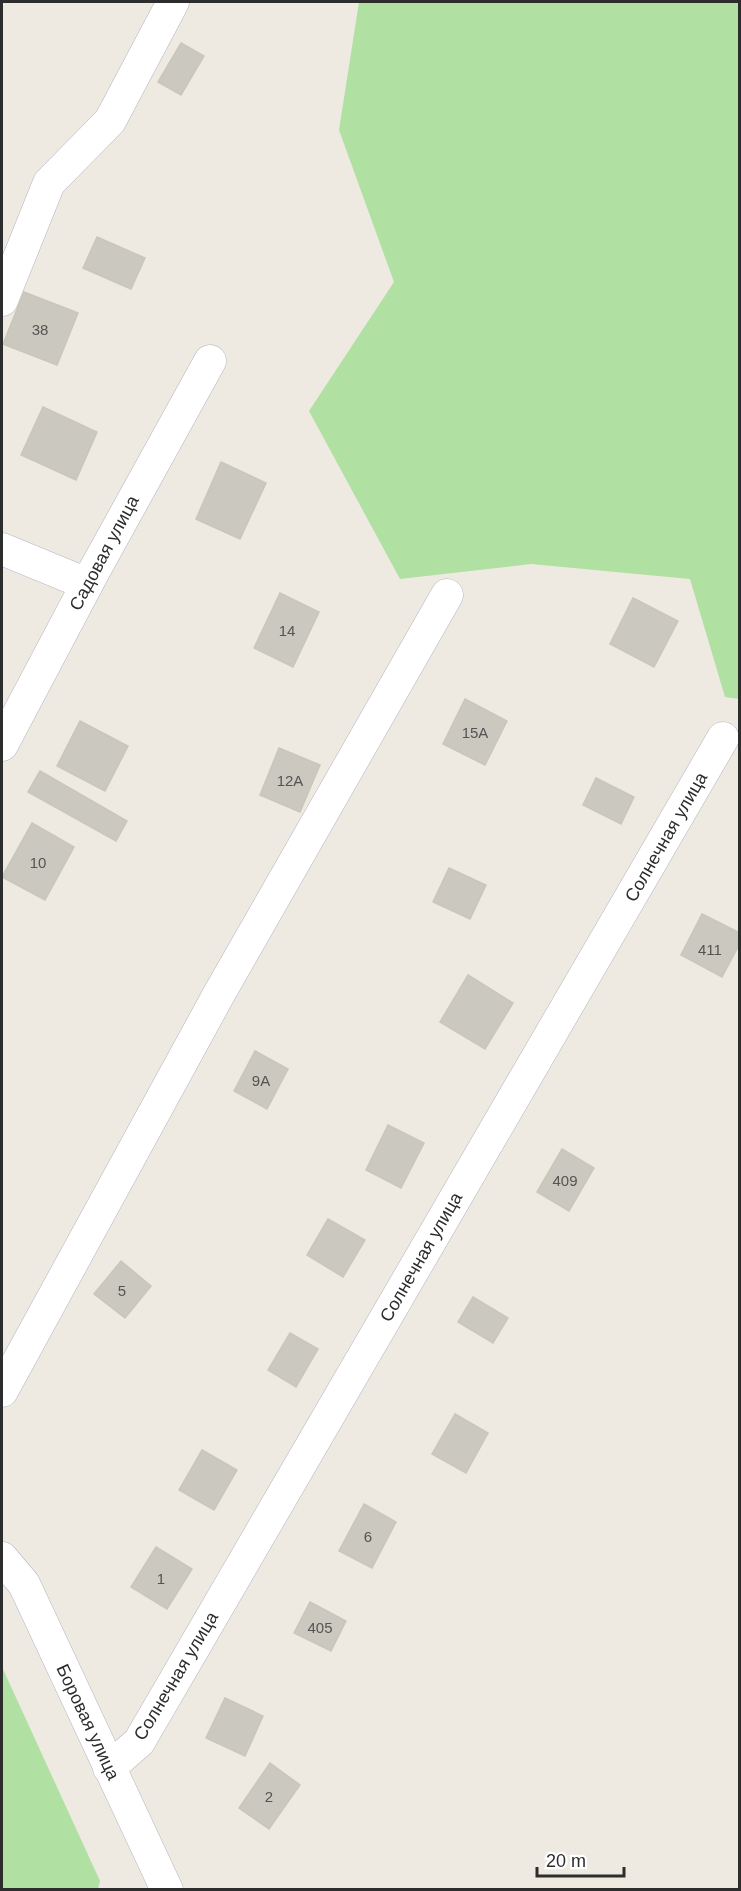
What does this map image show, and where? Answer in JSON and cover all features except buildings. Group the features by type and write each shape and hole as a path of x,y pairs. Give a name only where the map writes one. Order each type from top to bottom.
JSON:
{"street":[{"path":"2,300 49,183 110,121 173,2"},
{"name":"Садовая улица","path":"2,745 87,584 210,361"},
{"path":"2,549 87,584"},
{"path":"2,1391 219,994 447,595"},
{"name":"Солнечная улица","path":"109,1768 139,1742 723,738"},
{"name":"Боровая улица","path":"2,1558 24,1584 167,1890"}],"green space":[{"path":"359,2 739,2 739,699 725,697 690,579 531,564 400,579 309,411 394,282 339,130"},
{"path":"2,1667 100,1881 98,1889 2,1889"}]}
